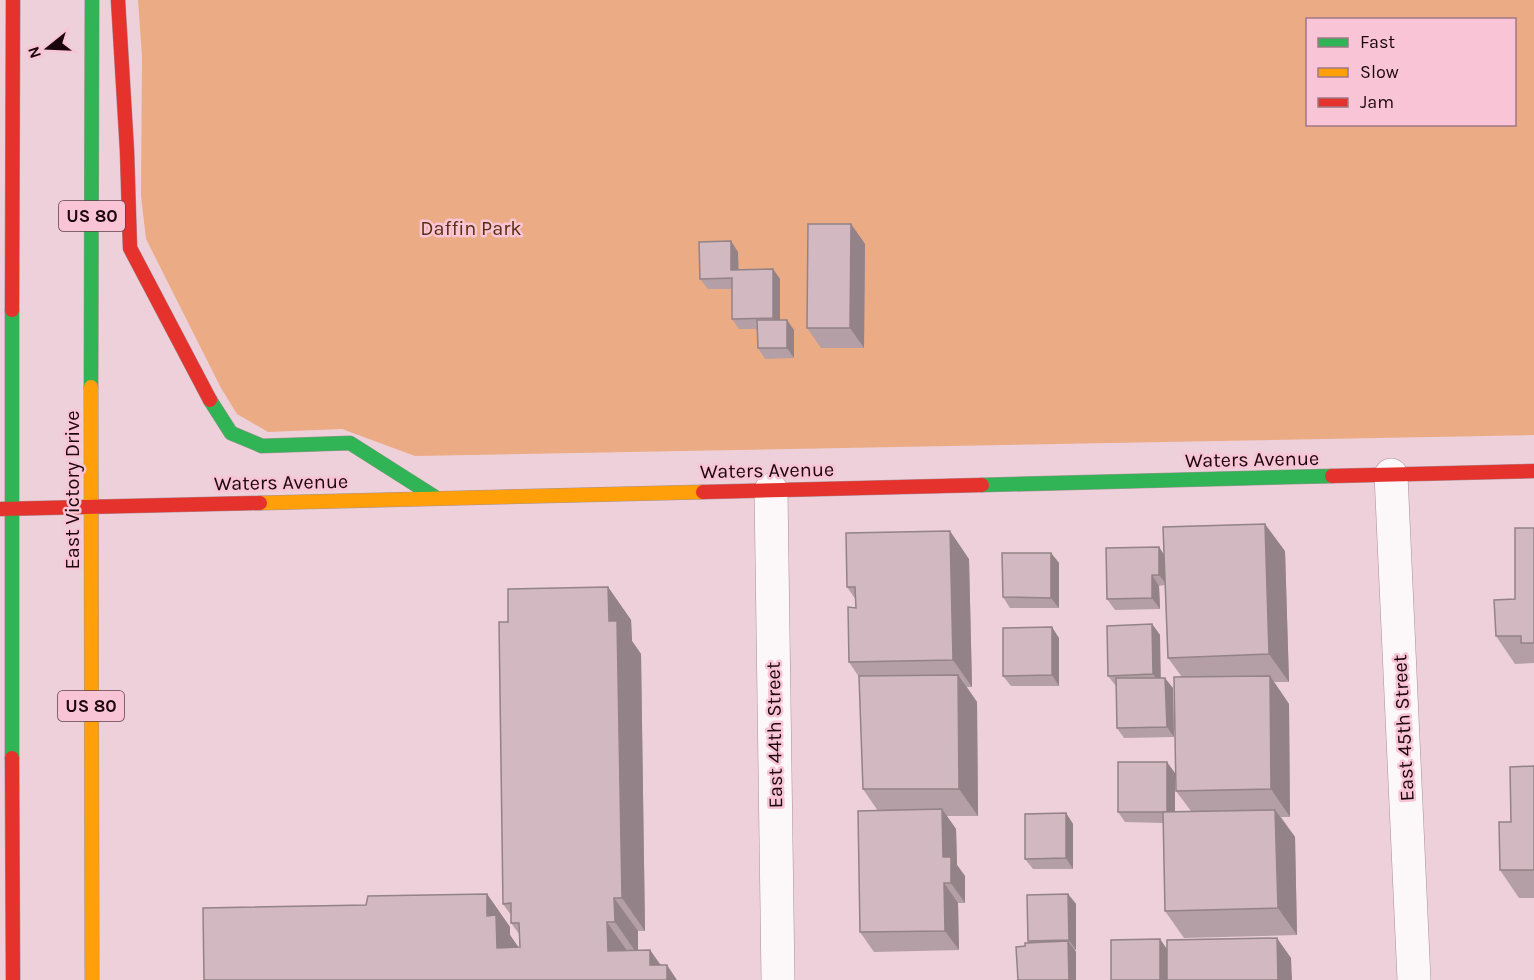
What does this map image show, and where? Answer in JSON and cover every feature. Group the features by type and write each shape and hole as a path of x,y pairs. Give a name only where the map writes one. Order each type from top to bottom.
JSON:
{"main road":[{"path":"13,0 5,509 14,980"},
{"name":"East Victory Drive","path":"92,0 92,980"},
{"path":"118,0 130,248 204,392 231,433 262,446 350,443 435,497"},
{"name":"Waters Avenue","path":"5,509 1534,471"}],"street":[{"name":"East 45th Street","path":"1391,475 1414,980"},
{"name":"East 44th Street","path":"771,490 778,980"}],"green space":[{"name":"Daffin Park","path":"138,0 1534,0 1534,435 415,456 342,429 268,432 237,414 221,388 146,239 141,196 142,56"}],"building":[{"path":"808,224 851,224 850,328 807,328"},
{"path":"731,241 731,270 773,269 773,318 732,319 732,278 700,279 699,242"},
{"path":"757,320 787,320 787,348 758,348"},
{"path":"1265,524 1269,654 1168,658 1163,527"},
{"path":"1515,528 1534,528 1534,643 1521,643 1521,636 1496,636 1494,600 1515,599"},
{"path":"950,531 953,660 849,662 848,607 856,608 855,587 847,587 846,533"},
{"path":"1159,547 1159,575 1152,575 1152,598 1107,599 1106,548"},
{"path":"1002,553 1051,553 1051,598 1003,597"},
{"path":"608,587 609,621 617,621 622,898 614,898 615,922 607,922 608,951 650,950 650,965 667,965 667,980 204,980 203,908 366,905 368,896 487,894 487,916 496,915 497,948 520,947 519,923 511,923 511,903 503,904 499,622 508,622 508,589"},
{"path":"1152,624 1153,674 1108,676 1107,626"},
{"path":"1052,627 1052,675 1003,676 1003,628"},
{"path":"958,675 959,789 863,789 859,676"},
{"path":"1270,676 1271,789 1176,791 1174,677"},
{"path":"1116,678 1165,678 1167,727 1117,728"},
{"path":"1118,762 1167,762 1167,812 1118,812"},
{"path":"1534,766 1534,870 1500,870 1499,822 1511,822 1510,767"},
{"path":"942,809 943,857 951,857 951,883 944,883 945,931 860,932 858,811"},
{"path":"1275,810 1278,908 1165,911 1163,812"},
{"path":"1066,813 1066,858 1025,859 1025,814"},
{"path":"1068,894 1069,940 1028,941 1027,895"},
{"path":"1277,938 1278,980 1167,980 1167,940"},
{"path":"1160,939 1160,980 1111,980 1111,940"},
{"path":"1068,941 1069,980 1018,980 1016,947 1025,946 1025,943"}],"traffic: fast":[{"path":"91,387 92,0"},
{"path":"12,310 12,758"},
{"path":"210,400 231,433 262,446 350,443 435,497"},
{"path":"982,485 1332,476"}],"traffic: slow":[{"path":"91,387 92,980"},
{"path":"260,503 703,492"}],"traffic: jam":[{"path":"12,310 13,0"},
{"path":"118,0 130,248 210,400"},
{"path":"1332,476 1534,471"},
{"path":"703,492 982,485"},
{"path":"0,509 260,503"},
{"path":"12,758 13,980"}]}
